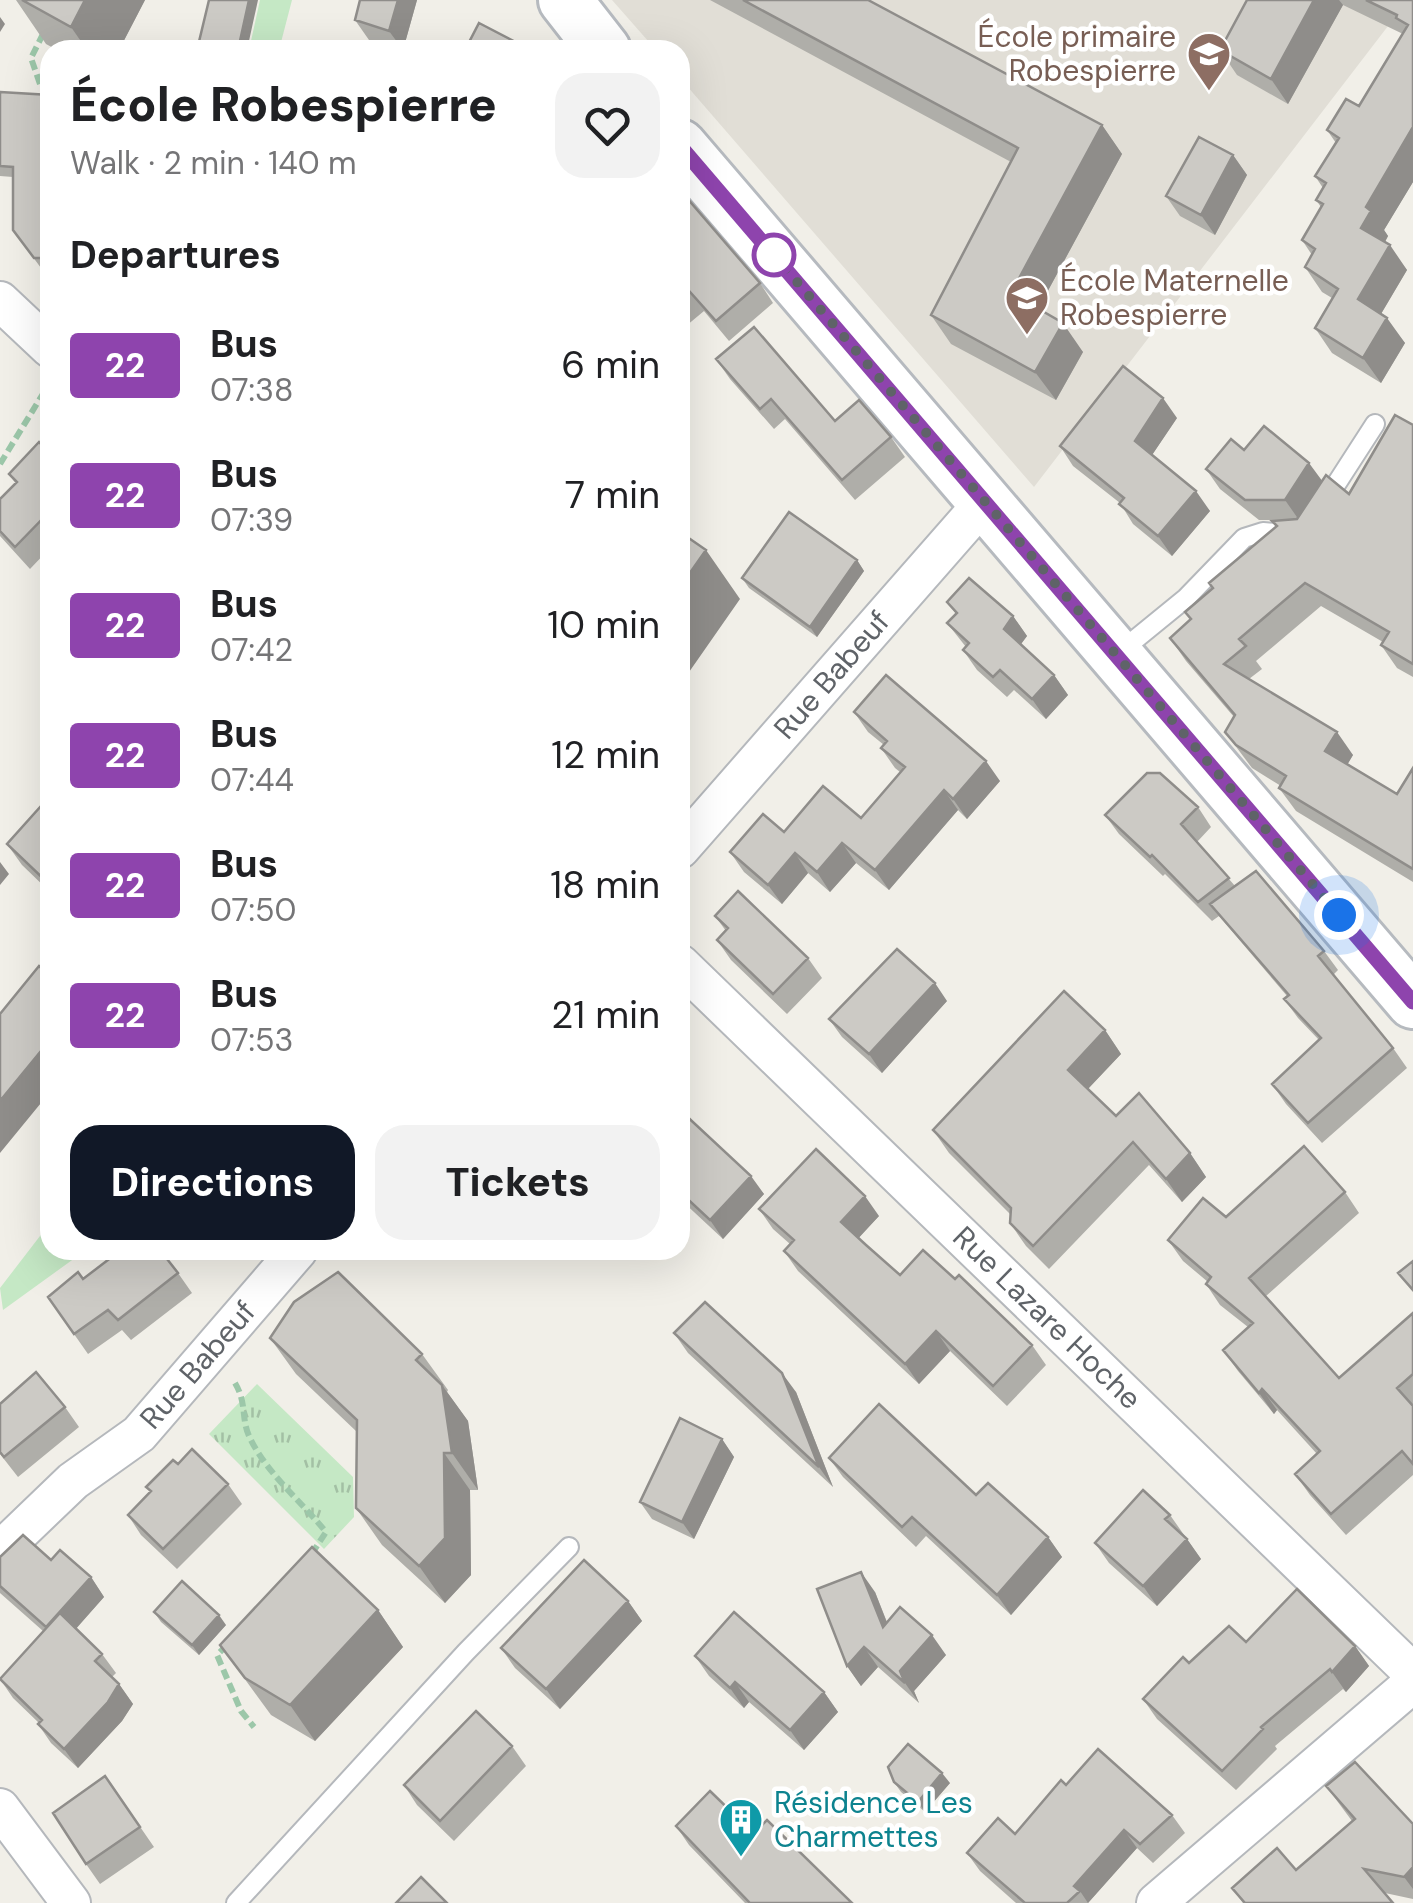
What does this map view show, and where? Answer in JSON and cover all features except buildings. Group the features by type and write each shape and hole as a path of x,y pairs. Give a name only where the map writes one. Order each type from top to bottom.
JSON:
{"street":[{"path":"565,0 596,40"},
{"path":"690,158 1413,1002"},
{"path":"0,301 40,339"},
{"name":"Rue Babeuf","path":"690,838 984,501"},
{"name":"Rue Lazare Hoche","path":"690,974 1413,1673"},
{"name":"Rue Babeuf","path":"0,1551 73,1481 140,1434 289,1260"},
{"path":"1156,1903 1413,1684"},
{"path":"0,1808 70,1903"}],"lane":[{"path":"1116,655 1186,598 1244,538 1310,524 1374,424"},
{"path":"236,1903 466,1652 569,1547"}],"path":[{"path":"40,40 46,29"},
{"path":"40,41 31,58 40,84"},
{"path":"0,464 40,399"},
{"path":"214,1348 244,1398 247,1433 326,1532 305,1562"},
{"path":"230,1642 217,1655 241,1711 254,1727"}],"shaded area":[{"name":"École Maternelle Robespierre","path":"612,0 1408,0 1034,487 690,90 690,40 647,40"}],"green space":[{"path":"260,0 292,0 282,40 251,40"},
{"path":"40,1236 40,1260 72,1260 3,1310 0,1288"},
{"path":"257,1384 353,1477 354,1517 324,1549 209,1434"}],"bus line":[{"name":"22","path":"690,158 1413,1002"}],"place":[{"name":"École primaire Robespierre","path":"1209,92"},
{"name":"École Maternelle Robespierre","path":"1027,336"},
{"name":"Résidence Les Charmettes","path":"741,1858"}],"route":[{"path":"774,255 1339,915"}]}
